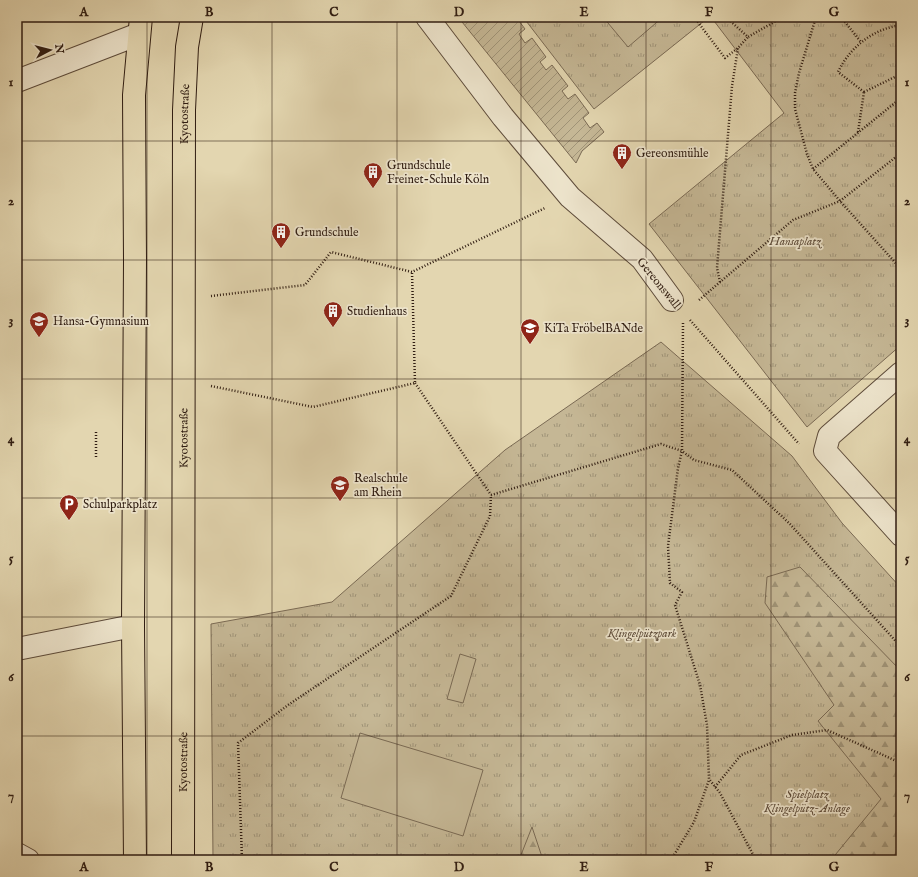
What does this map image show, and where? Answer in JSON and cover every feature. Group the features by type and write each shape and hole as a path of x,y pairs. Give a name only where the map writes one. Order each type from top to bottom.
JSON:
{"main road":[{"name":"Kyotostraße","path":"183,860 184,110 187,47 192,17"},
{"path":"135,860 133,626 135,267 134,95 140,26"}],"street":[{"name":"Gereonswall","path":"427,17 504,117 570,196 642,259 678,306"},
{"path":"17,81 140,26"},
{"path":"901,373 829,436 825,451 901,535"},
{"path":"17,649 133,626"},
{"path":"17,854 28,860"}],"path":[{"path":"694,17 724,58 738,48 748,37 782,17"},
{"path":"726,17 748,37"},
{"path":"816,17 799,73 795,93 795,109 807,154 813,169 840,202 901,269"},
{"path":"841,17 861,42"},
{"path":"864,92 838,72 843,62 861,42 886,28 901,25"},
{"path":"720,282 717,268 732,86 738,48"},
{"path":"864,92 901,74"},
{"path":"858,132 864,92"},
{"path":"813,169 901,98"},
{"path":"671,860 694,822 709,779 707,725 700,685 675,605 682,592 670,583 668,546 678,468 682,451 678,306 720,282 793,220 840,202 901,153"},
{"path":"184,298 305,286 331,252 412,272 570,196"},
{"path":"242,860 238,743 288,705 450,596 490,516 491,495 415,383 412,272"},
{"name":"Gereonswall","path":"678,306 800,445 825,451"},
{"path":"184,380 313,407 415,383"},
{"path":"96,432 96,457"},
{"path":"491,495 661,444 682,451 694,460 732,470 790,524 901,647"},
{"path":"715,787 741,755 792,735 827,730 901,763"},
{"path":"709,779 756,860"}],"green space":[{"path":"458,17 516,17 525,29 519,34 525,43 532,38 546,57 540,62 546,70 552,65 568,86 562,91 568,99 575,94 589,113 583,118 590,128 597,123 604,132 582,151 576,163"},
{"path":"523,17 709,17 594,109"},
{"path":"603,17 663,17 628,47"},
{"name":"Hansaplatz","path":"711,17 901,17 901,345 807,427 649,224 784,113"},
{"name":"Klingelpützpark","path":"661,342 792,456 842,523 901,588 901,860 213,860 211,624 332,602 505,450"},
{"path":"800,567 901,671 901,860 831,860 881,799 818,721 834,705 765,603 767,577"},
{"path":"460,654 476,659 463,703 447,699"},
{"path":"360,733 483,770 463,836 341,798"},
{"path":"532,827 543,860 519,860"}],"place":[{"name":"Gereonsmühle","path":"622,170"},
{"name":"Grundschule Freinet-Schule Köln","path":"373,189"},
{"name":"Grundschule","path":"281,249"},
{"name":"Studienhaus","path":"333,328"},
{"name":"Hansa-Gymnasium","path":"39,338"},
{"name":"KiTa FröbelBANde","path":"530,345"},
{"name":"Realschule am Rhein","path":"340,502"},
{"name":"Schulparkplatz","path":"69,521"}],"park label":[{"name":"Spielplatz Klingelpütz-Anlage","path":"807,801"}]}
